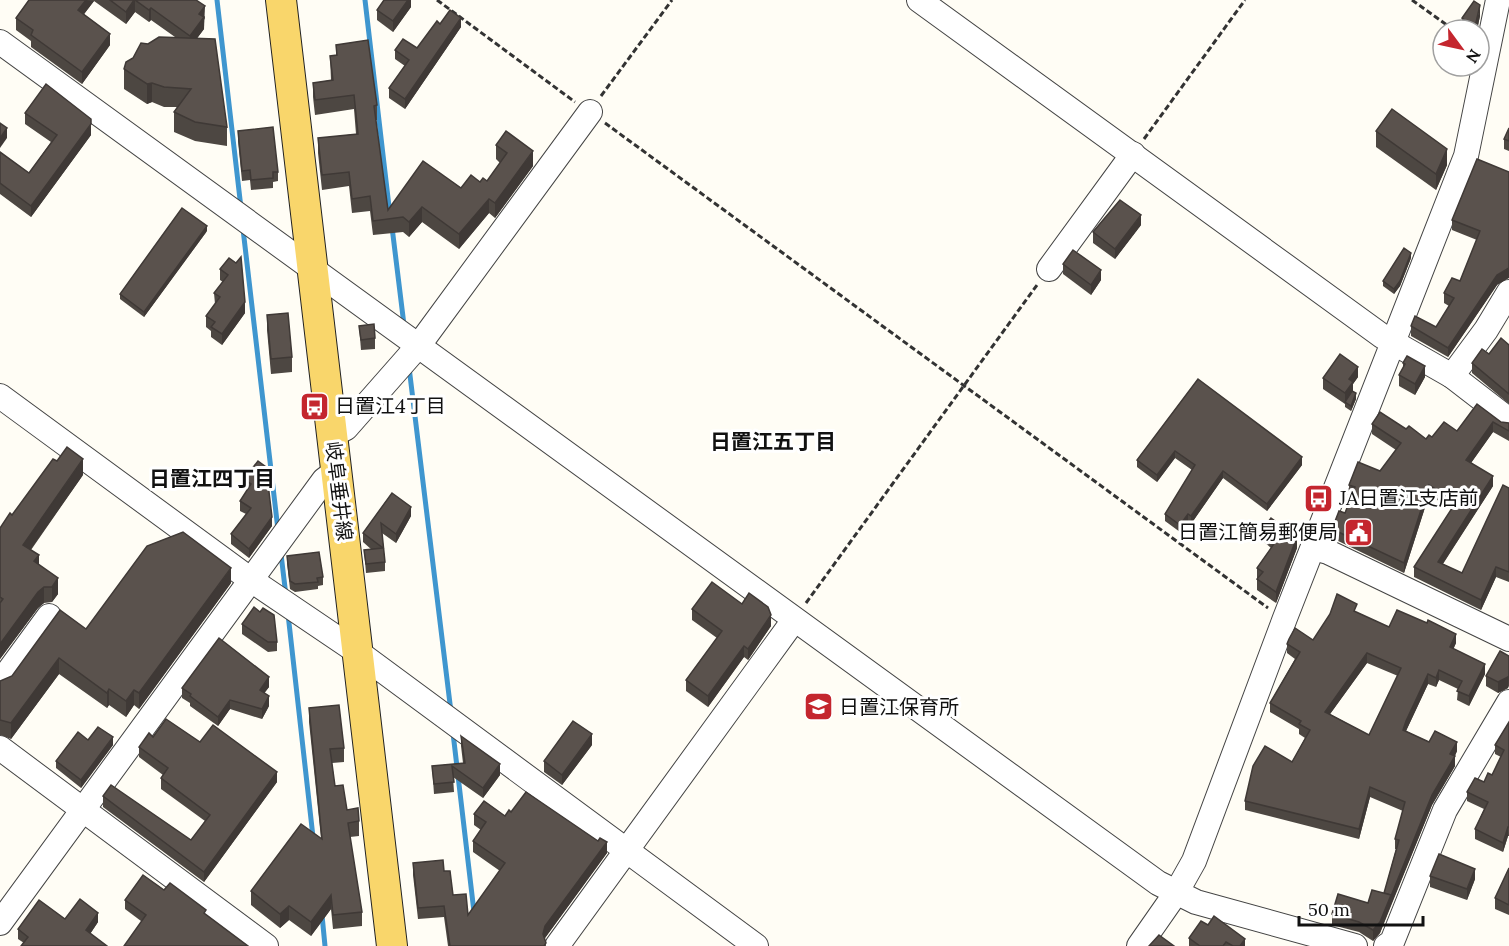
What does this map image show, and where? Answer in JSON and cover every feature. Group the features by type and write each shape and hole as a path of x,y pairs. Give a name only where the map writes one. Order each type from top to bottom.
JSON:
{"main road":[{"name":"岐阜垂井線","path":"281,0 392,946"}],"street":[{"path":"920,0 1393,342 1452,376 1509,420"},
{"path":"1139,946 1176,893 1194,861 1285,618 1466,156 1501,7"},
{"path":"0,42 1158,883 1196,902 1355,946"},
{"path":"332,435 346,428 419,345 590,112"},
{"path":"1049,269 1133,154"},
{"path":"1452,376 1486,330 1509,291"},
{"path":"0,396 251,580 359,653 756,946"},
{"path":"0,923 324,480 336,471"},
{"path":"1314,548 1328,552 1509,639"},
{"path":"0,683 49,616"},
{"path":"557,946 794,620"},
{"path":"1386,946 1392,942 1425,853 1445,810 1509,702"},
{"path":"0,748 266,946"}],"path":[{"path":"437,0 1285,618"},
{"path":"590,112 672,0"},
{"path":"1133,154 1245,0"},
{"path":"1412,0 1437,18"},
{"path":"794,620 1049,269"}],"building":[{"path":"29,0 86,0 78,10 110,34 82,72 31,35 33,30 16,18"},
{"path":"110,0 134,0 126,12"},
{"path":"135,0 196,0 205,6 199,14 204,17 190,36 151,8 149,10"},
{"path":"384,0 408,0 393,21 377,10"},
{"path":"1474,1 1480,5 1477,18 1462,18"},
{"path":"450,10 461,18 405,99 389,88 409,60 395,50 403,39 417,48 437,21 440,24"},
{"path":"159,37 215,39 227,127 195,122 174,112 191,89 147,84 124,69 126,62 133,58 141,43 148,44"},
{"path":"368,40 388,210 423,161 461,188 471,175 480,182 483,178 487,181 507,153 496,145 506,131 533,151 495,203 489,199 459,234 422,207 409,222 403,217 373,221 370,196 352,199 349,172 322,175 318,138 358,134 354,95 315,100 313,83 333,80 330,56 337,55 336,45"},
{"path":"46,84 91,119 91,124 31,206 0,183 0,152 29,173 57,135 25,113"},
{"path":"1392,109 1447,149 1436,174 1376,131"},
{"path":"0,123 7,128 0,138"},
{"path":"273,127 278,172 273,172 273,178 251,180 250,170 242,171 238,131"},
{"path":"1509,128 1509,141 1504,139"},
{"path":"1477,159 1509,172 1509,268 1497,275 1448,348 1411,326 1415,316 1436,327 1454,298 1444,293 1452,278 1460,281 1480,231 1452,220"},
{"path":"1120,200 1141,215 1115,249 1093,232"},
{"path":"182,208 207,226 144,312 120,294"},
{"path":"1404,248 1411,253 1400,281 1394,289 1383,281"},
{"path":"1073,250 1101,270 1091,285 1063,264"},
{"path":"241,257 245,302 222,334 211,327 215,322 206,316 220,297 214,293 228,275 220,269 229,258 236,263"},
{"path":"288,313 292,357 271,359 267,315"},
{"path":"374,324 375,338 361,340 359,326"},
{"path":"1501,338 1509,345 1509,394 1472,363 1482,349 1489,354"},
{"path":"1340,354 1358,367 1349,379 1353,382 1345,393 1323,378"},
{"path":"1407,356 1425,366 1415,384 1399,375"},
{"path":"1198,379 1302,457 1267,504 1223,471 1191,516 1188,514 1180,525 1165,514 1195,465 1175,451 1157,475 1137,460"},
{"path":"1352,391 1356,393 1351,406 1345,402"},
{"path":"1477,404 1501,422 1509,423 1509,431 1493,422 1466,460 1493,476 1438,562 1462,573 1503,485 1509,488 1509,572 1496,567 1481,600 1414,567 1456,502 1429,485 1404,563 1332,529 1339,511 1345,513 1355,487 1349,485 1358,462 1380,471 1401,443 1372,424 1380,412 1406,429 1409,426 1426,439 1429,435 1432,437 1444,422 1457,431"},
{"path":"67,447 83,459 23,545 39,555 34,561 58,578 52,587 44,587 38,592 0,644 0,603 3,599 0,597 0,528 53,459 57,461"},
{"path":"258,461 266,467 272,517 249,549 231,534 251,508 240,501 251,484 244,479"},
{"path":"392,493 411,507 396,534 381,523 385,562 366,564 364,550 383,548 363,533"},
{"path":"1271,518 1297,537 1276,592 1257,579 1263,572 1257,568 1276,541 1262,530"},
{"path":"183,532 231,568 139,693 134,690 126,701 109,689 107,693 59,658 11,723 0,720 0,681 12,676 60,610 86,629 147,546"},
{"path":"319,552 323,577 317,578 318,582 295,584 290,581 287,556"},
{"path":"712,582 742,604 749,593 768,607 771,615 748,649 744,646 708,696 686,680 722,631 692,609"},
{"path":"1337,594 1357,604 1354,611 1389,627 1397,610 1427,623 1428,620 1456,634 1450,647 1485,664 1469,696 1457,691 1462,681 1439,670 1436,678 1428,674 1406,721 1403,730 1429,742 1435,731 1457,742 1450,754 1455,756 1432,795 1391,896 1384,893 1399,840 1395,839 1405,802 1370,787 1359,829 1245,801 1253,766 1265,746 1292,762 1310,730 1299,724 1301,721 1270,703 1300,652 1287,644 1295,628 1313,640 1330,614","holes":["1367,653 1401,668 1369,735 1325,712"]},
{"path":"254,607 260,612 263,608 274,615 277,642 268,642 242,624"},
{"path":"219,638 269,677 260,690 269,696 262,709 230,700 218,717 182,688"},
{"path":"1500,651 1509,656 1509,676 1498,682 1486,676"},
{"path":"339,705 344,748 330,749 335,786 343,785 347,810 358,808 359,821 348,823 362,912 333,915 331,895 311,922 289,906 280,914 251,891 301,824 322,839 309,708"},
{"path":"166,719 200,742 213,725 277,772 204,872 103,796 111,785 191,840 210,815 161,778 168,768 139,747 149,733 153,737"},
{"path":"573,721 592,734 562,775 544,761"},
{"path":"1509,722 1509,827 1503,843 1475,829 1488,802 1467,792 1475,778 1484,782 1488,773 1492,775 1504,750 1495,745"},
{"path":"98,727 113,737 81,780 56,761 78,732 88,740"},
{"path":"461,736 500,764 483,788 452,766 454,782 434,784 432,766 465,763"},
{"path":"526,792 598,841 600,838 607,842 545,926 543,934 546,943 544,946 450,946 444,906 418,908 413,863 443,860 444,871 450,871 453,895 466,894 468,915 505,863 473,841 486,822 474,814 484,801 505,816 509,810 511,812"},
{"path":"1439,854 1475,869 1467,889 1430,876"},
{"path":"1509,868 1509,905 1495,898"},
{"path":"143,875 164,890 170,883 206,910 204,913 248,946 124,946 146,915 125,900"},
{"path":"1372,890 1391,895 1380,922 1373,930 1359,922 1332,914 1338,894 1368,903"},
{"path":"80,899 98,913 86,930 107,946 21,946 28,937 18,929 39,900 65,919"},
{"path":"1214,916 1245,939 1240,946 1233,946 1226,942 1223,946 1200,946 1189,938 1201,921 1208,925"},
{"path":"1159,935 1174,946 1149,946"}],"waterway":[{"path":"217,0 241,208"},
{"path":"365,0 390,215"},
{"path":"392,227 404,325"},
{"path":"243,229 278,530"},
{"path":"409,367 451,712"},
{"path":"281,554 286,596"},
{"path":"288,614 313,837"},
{"path":"453,733 474,912"},
{"path":"322,915 325,946"}],"place":[{"name":"日置江4丁目","path":"314,406"},
{"name":"JA日置江支店前","path":"1318,498"},
{"name":"日置江簡易郵便局","path":"1359,532"},
{"name":"日置江保育所","path":"818,707"}],"district":[{"name":"日置江五丁目","path":"773,442"},
{"name":"日置江四丁目","path":"212,479"}]}
